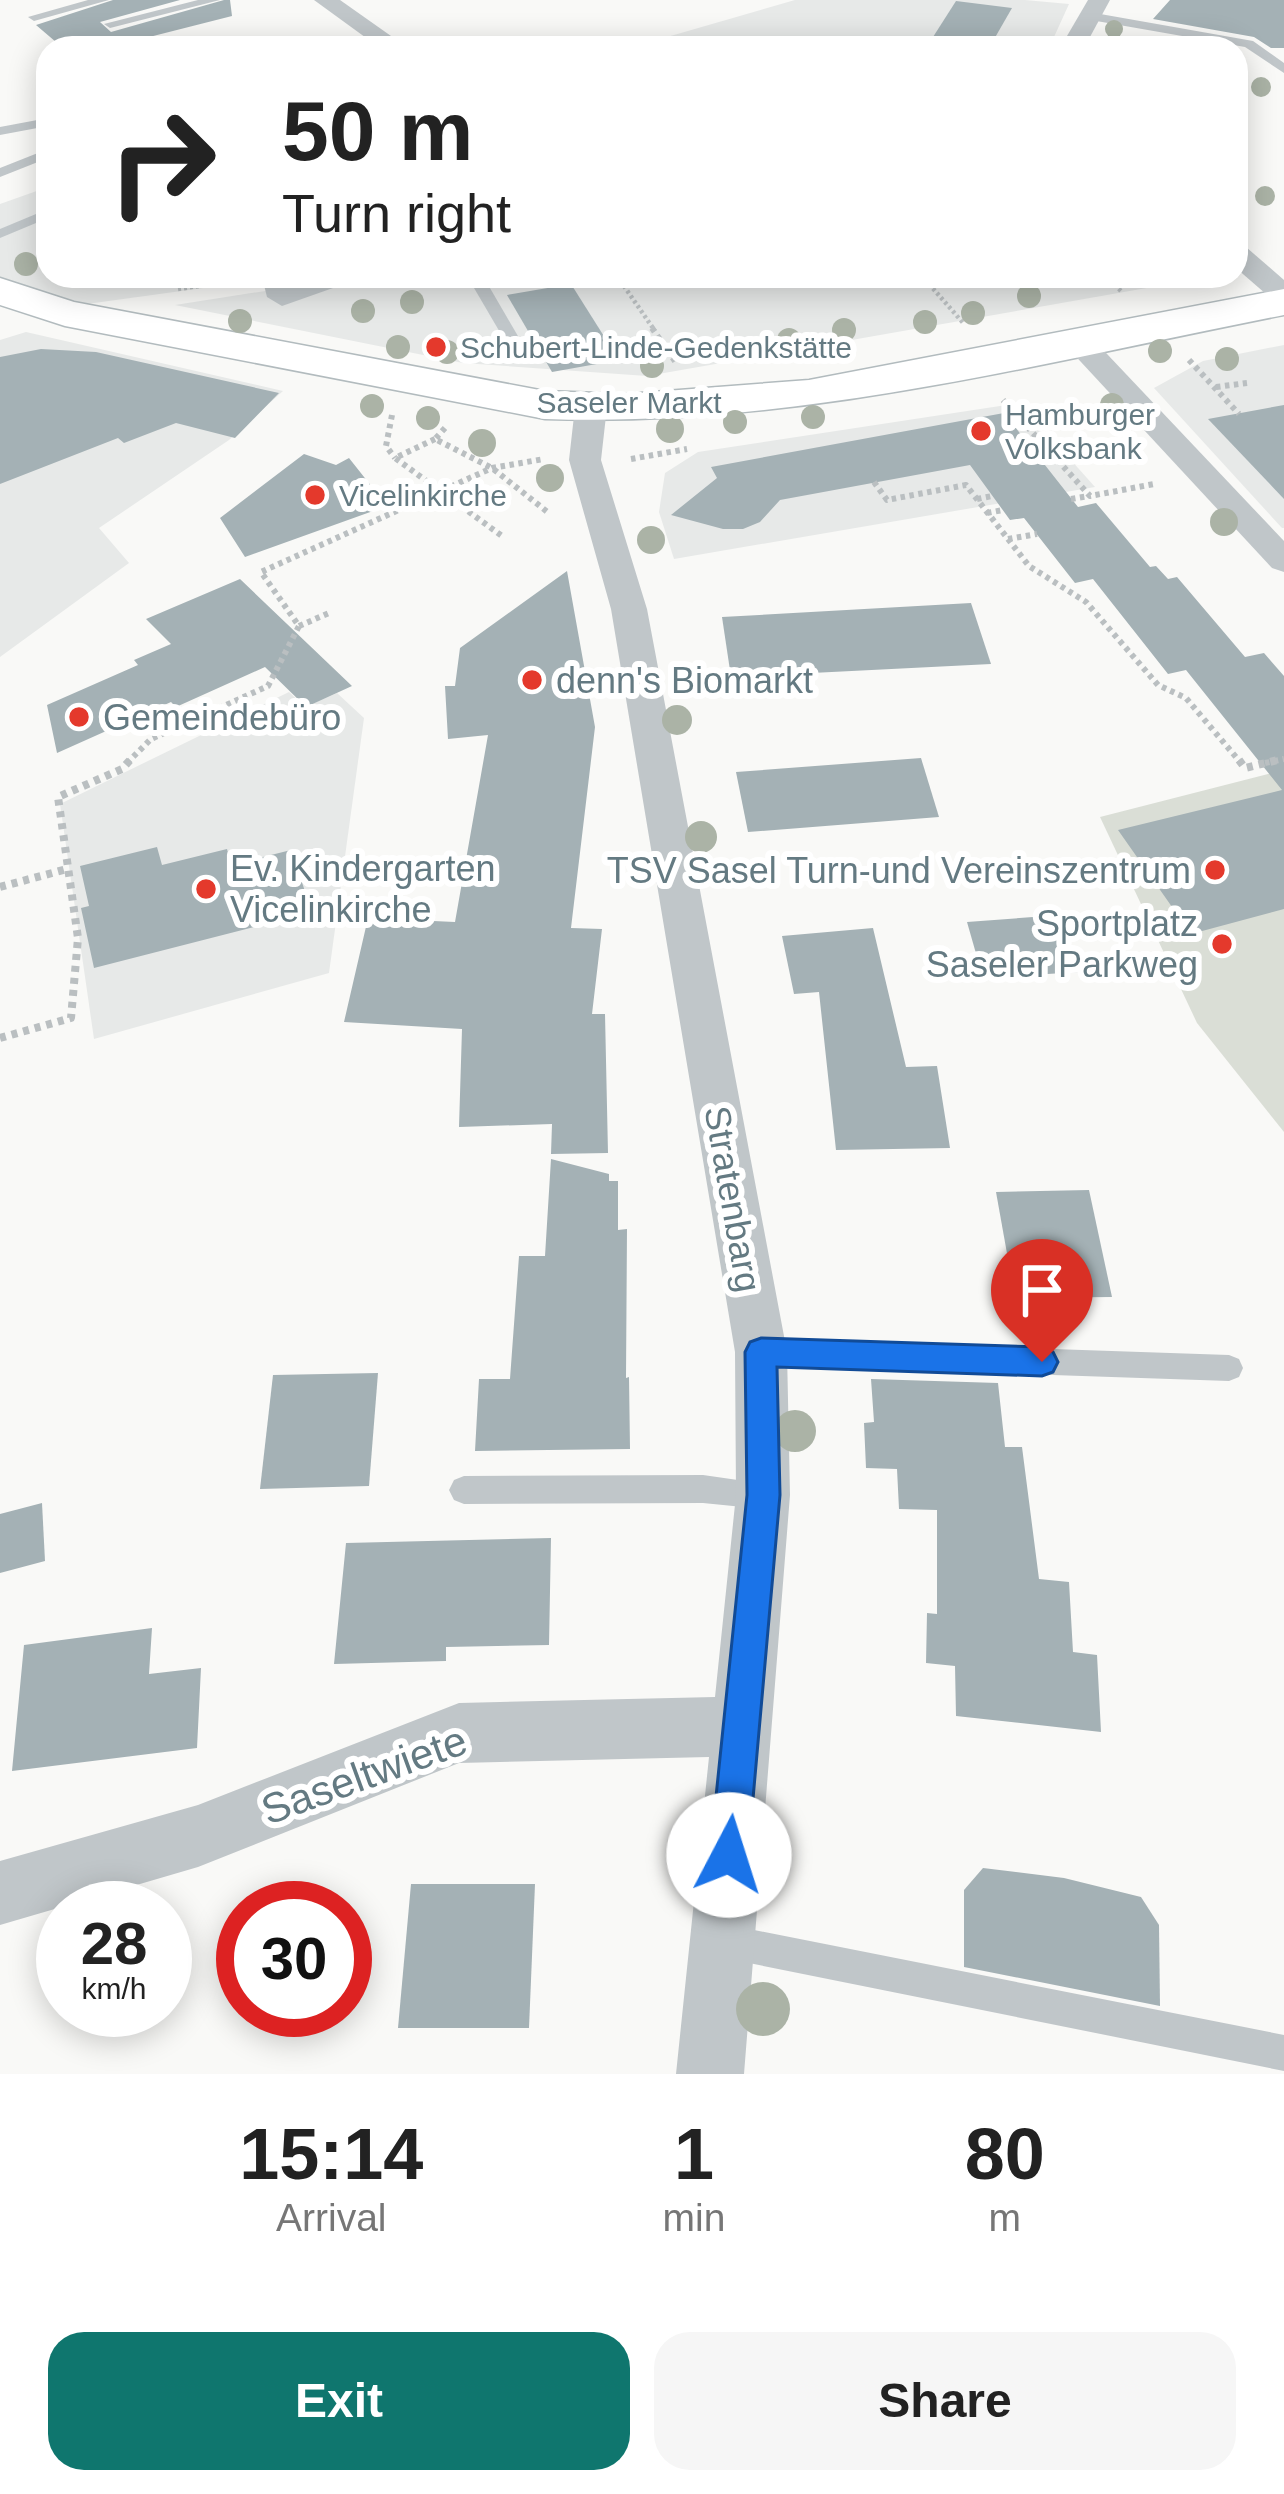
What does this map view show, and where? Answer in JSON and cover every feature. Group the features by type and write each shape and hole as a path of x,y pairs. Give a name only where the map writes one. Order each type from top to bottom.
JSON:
{"main road":[{"name":"Saseler Markt","path":"13,307 476,393 592,407 705,405 809,394 1284,299"}],"street":[{"path":"326,0 378,36"},
{"path":"1079,36 1094,8"},
{"path":"1248,264 1284,299"},
{"path":"279,288 282,297 307,288"},
{"path":"1079,342 1284,561"},
{"name":"Stratenbarg","path":"592,407 585,460 628,609 761,1352 763,1495 710,2074"},
{"name":"Saseltwiete","path":"0,1893 198,1837 459,1733 740,1726"}],"lane":[{"path":"34,17 104,0"},
{"path":"110,24 214,0"},
{"path":"1094,8 1215,36"},
{"path":"1248,44 1284,69"},
{"path":"0,131 36,124"},
{"path":"0,173 36,158"},
{"path":"0,234 36,218"},
{"path":"483,288 514,344"},
{"path":"761,1352 1229,1368"},
{"path":"464,1490 704,1490 763,1495"},
{"path":"721,1941 1284,2053"}],"path":[{"path":"165,291 185,288"},
{"path":"625,288 705,405"},
{"path":"1188,359 1239,414"},
{"path":"1214,388 1247,382"},
{"path":"476,393 435,440 395,458 502,536"},
{"path":"1002,398 1090,496"},
{"path":"435,440 492,468 550,514"},
{"path":"299,626 261,572 492,468"},
{"path":"1071,499 1204,476"},
{"path":"874,482 887,500 966,485 1029,566 1086,602 1158,685 1186,698 1245,768 1284,759"},
{"path":"977,499 992,496"},
{"path":"987,513 1003,510"},
{"path":"1008,539 1037,534"},
{"path":"0,1038 71,1018 78,938 58,796 122,769 151,739 268,686 299,626 329,613"},
{"path":"0,887 67,868"}],"shaded area":[{"path":"795,0 1069,4 1054,36 670,36"},
{"path":"36,191 36,288 204,288 65,307 0,282 0,204"},
{"path":"284,288 1147,288 647,376 463,363 175,305"},
{"path":"26,332 283,391 229,440 99,528 129,563 0,657 0,340"},
{"path":"1284,345 1282,528 1154,388 1203,361"},
{"path":"1020,403 1095,487 674,559 659,512 665,473 698,452"},
{"name":"Ev. Kindergarten Vicelinkirche","path":"289,692 305,707 337,693 364,718 329,973 94,1039 60,804"},
{"name":"Sportplatz Saseler Parkweg","path":"1284,770 1284,1132 1197,1023 1100,817"}],"building":[{"path":"113,0 180,0 100,22 111,32 224,0 230,0 232,16 153,36 49,36 36,25"},
{"path":"1170,0 1284,0 1284,48 1271,48 1254,37 1153,19"},
{"path":"956,1 1012,8 996,36 934,36"},
{"path":"574,288 619,360 552,372 507,295"},
{"path":"41,349 96,352 279,393 235,438 176,423 124,443 118,438 0,484 0,357"},
{"path":"1284,405 1284,499 1208,419"},
{"path":"1004,413 1078,507 1096,503 1150,567 1156,566 1168,579 1177,577 1245,657 1264,653 1284,676 1284,909 1191,934 1118,830 1282,790 1186,670 1168,674 1093,579 1075,583 1024,518 1010,520 970,465 780,500 760,522 743,529 723,529 671,515 717,478 711,467"},
{"name":"Vicelinkirche","path":"304,454 336,465 349,458 387,506 245,557 220,518"},
{"path":"567,571 595,727 571,928 602,929 592,1014 605,1014 608,1153 551,1154 552,1124 459,1127 462,1029 344,1022 368,918 455,922 488,735 448,739 445,686 455,686 460,648"},
{"path":"240,579 352,686 306,707 265,667 57,753 47,705 138,665 134,660 171,644 146,619"},
{"path":"971,603 991,664 731,677 722,617"},
{"path":"921,758 939,817 748,832 736,772"},
{"path":"157,847 162,865 227,849 231,865 291,850 312,912 94,968 81,908 89,906 80,866"},
{"path":"1060,915 1079,972 983,978 967,922"},
{"path":"873,928 906,1067 937,1066 950,1148 836,1150 819,992 794,994 782,936"},
{"path":"551,1159 609,1174 609,1181 618,1181 618,1230 627,1229 630,1449 475,1451 479,1379 510,1379 519,1256 545,1256"},
{"path":"1089,1190 1112,1297 1015,1298 996,1192"},
{"path":"378,1373 369,1486 260,1489 273,1375"},
{"path":"871,1379 998,1383 1005,1447 1022,1447 1039,1579 1069,1582 1073,1652 1097,1655 1101,1732 956,1716 955,1666 926,1663 927,1613 937,1614 937,1510 899,1509 897,1469 866,1468 864,1423 874,1422"},
{"path":"42,1503 45,1561 0,1573 0,1514"},
{"path":"551,1538 549,1645 446,1647 446,1661 334,1664 346,1543"},
{"path":"152,1628 149,1674 201,1668 197,1748 12,1771 24,1645"},
{"path":"983,1868 1064,1878 1141,1897 1159,1925 1160,2006 964,1967 964,1890"},
{"path":"411,1884 535,1884 529,2028 398,2028"}],"place":[{"name":"Schubert-Linde-Gedenkstätte","path":"436,347"},
{"name":"Hamburger Volksbank","path":"981,431"},
{"name":"Vicelinkirche","path":"315,495"},
{"name":"denn's Biomarkt","path":"532,680"},
{"name":"Gemeindebüro","path":"79,717"},
{"name":"TSV Sasel Turn-und Vereinszentrum","path":"1215,870"},
{"name":"Ev. Kindergarten Vicelinkirche","path":"206,889"},
{"name":"Sportplatz Saseler Parkweg","path":"1222,944"}],"route":[{"path":"729,1855 763,1495 761,1352 1042,1362"}]}
